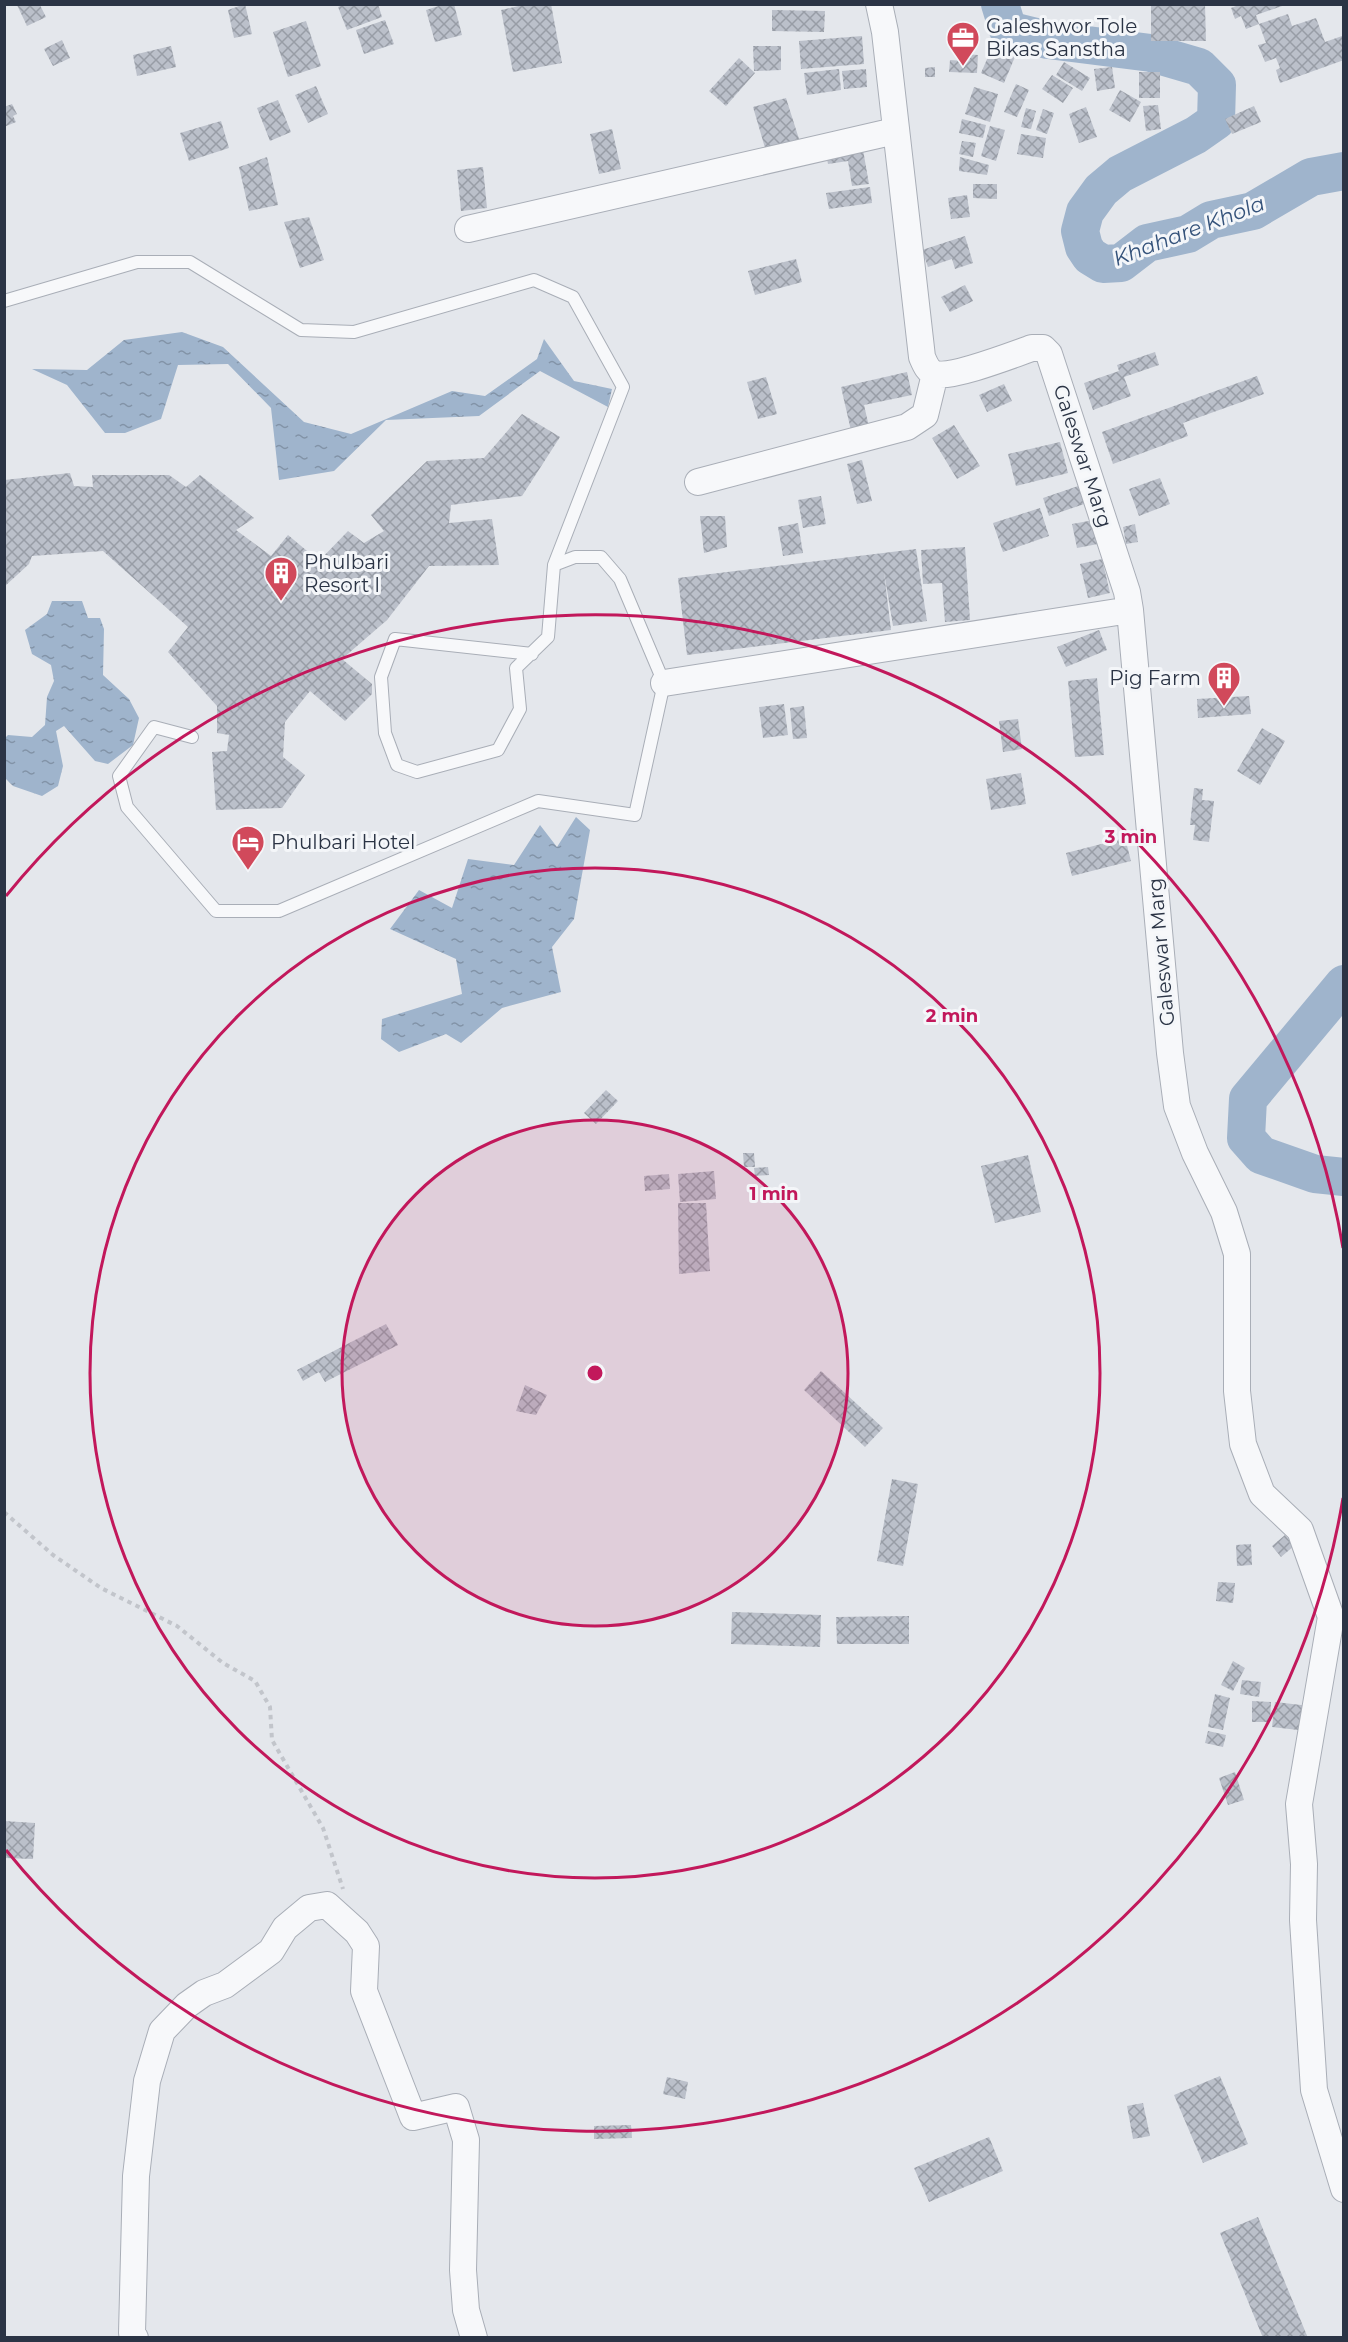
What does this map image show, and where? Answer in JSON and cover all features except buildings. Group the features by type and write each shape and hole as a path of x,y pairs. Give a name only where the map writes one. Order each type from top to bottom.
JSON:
{"street":[{"path":"698,482 907,427 925,415 935,374 926,367 922,357 885,32 879,4"},
{"path":"468,230 895,131"},
{"name":"Galeswar Marg","path":"935,374 950,374 1032,348 1042,348 1049,354 1127,592 1170,1053 1177,1106 1195,1153 1224,1212 1237,1254 1237,1391 1243,1444 1262,1494 1300,1530 1331,1617 1299,1804 1304,1864 1303,1920 1314,2090 1344,2190"},
{"path":"664,683 1130,610"},
{"path":"135,2337 132,2333 132,2281 136,2176 147,2081 162,2031 187,2005 204,1993 225,1985 271,1952 285,1928 309,1908 327,1905 357,1932 366,1946 363,1991 413,2117 456,2107 465,2140 463,2270 465,2310 474,2337"}],"lane":[{"path":"4,301 137,262 190,262 301,330 354,332 534,280 573,297 623,387 554,565 548,638 532,654 516,668 520,709 498,750 417,772 397,765 385,733 381,677 395,639 532,654"},
{"path":"192,736 154,728 119,776 127,807 216,911 279,912 538,801 635,815 664,683 620,579 601,557 575,557 554,565"}],"path":[{"path":"4,1512 53,1555 100,1588 177,1626 223,1663 255,1681 270,1707 272,1740 323,1828 343,1890"}],"water":[{"path":"182,332 223,347 304,422 351,434 452,391 485,396 537,359 544,339 574,381 612,389 608,407 540,371 479,416 386,420 334,471 279,480 271,408 228,364 178,365 161,419 125,433 105,433 67,385 32,369 87,370 124,340"},
{"path":"52,601 82,601 88,618 100,618 104,629 103,675 129,699 139,718 133,745 108,764 95,761 64,726 56,731 63,766 58,786 42,796 13,786 5,778 4,739 8,735 32,737 45,725 47,697 54,681 51,665 32,654 25,630 47,614"},
{"path":"576,817 590,830 574,919 552,947 561,992 502,1008 461,1043 446,1034 399,1052 381,1039 382,1019 462,994 456,959 390,929 419,890 452,908 468,859 514,865 540,825 557,847"}],"waterway":[{"name":"Khahare Khola","path":"1000,4 1008,30 1048,40 1151,53 1199,67 1217,85 1216,121 1196,135 1120,174 1101,190 1085,212 1080,231 1084,247 1090,256 1103,264 1121,263 1147,243 1188,234 1211,220 1253,211 1311,177 1344,171"},
{"name":"Khahare Khola","path":"1344,984 1248,1099 1246,1138 1261,1155 1315,1174 1344,1177"}],"place":[{"name":"Galeshwor Tole Bikas Sanstha","path":"963,67"},
{"name":"Phulbari Resort l","path":"281,602"},
{"name":"Pig Farm","path":"1224,707"},
{"name":"Phulbari Hotel","path":"248,871"}]}
